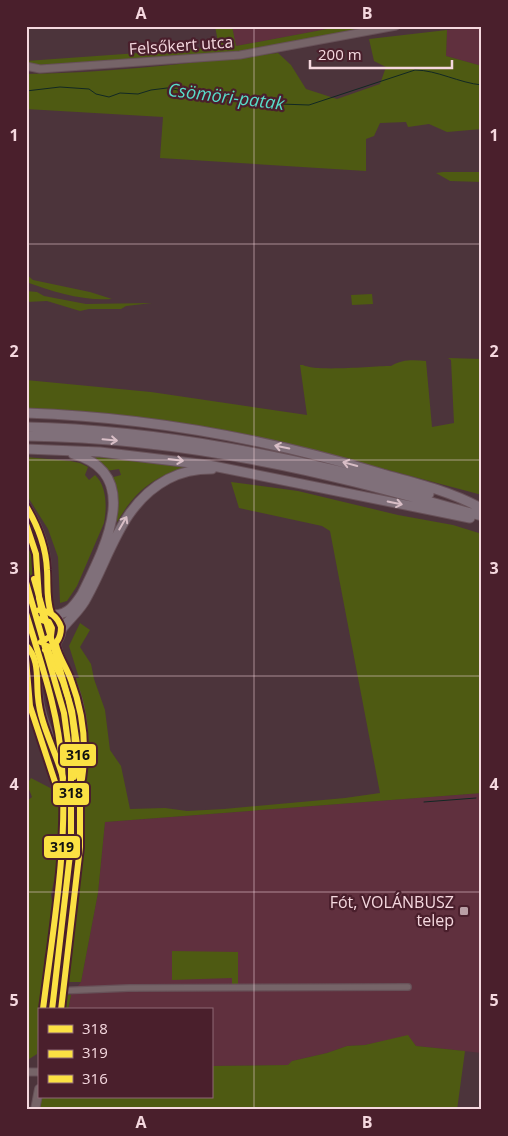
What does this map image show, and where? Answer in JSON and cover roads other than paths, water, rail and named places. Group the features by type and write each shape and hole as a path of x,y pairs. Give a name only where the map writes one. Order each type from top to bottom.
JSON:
{"highway":[{"path":"26,413 148,423 260,442 362,467 462,498 481,510"},
{"path":"26,427 107,431 260,453 338,470 481,510"},
{"path":"26,436 62,436 133,442 201,451 253,460 481,510"},
{"path":"26,449 134,455 186,461 482,520"},
{"path":"53,614 67,611 82,594 109,533 114,516 113,495 108,480 98,467 84,458 58,450"},
{"path":"61,630 87,599 125,518 142,498 158,484 181,474 207,469 232,469"}],"main road":[{"path":"26,506 32,515 43,544 47,569 47,601 53,614 60,622 61,630 60,637 56,643 46,650 38,651 28,647"},
{"path":"26,581 64,713 70,749 72,788 71,846 52,1008"},
{"path":"26,616 35,610 53,614"},
{"path":"56,643 79,703 84,729 83,775 76,831 71,846"},
{"path":"28,647 36,660 39,704 65,784 68,807 68,832 71,846"},
{"path":"35,1110 38,1094"}],"street":[{"name":"Felsőkert utca","path":"26,66 40,69 240,55 396,26"},
{"path":"55,990 408,987"}],"waterway":[{"name":"Csömöri-patak","path":"26,91 60,87 89,89 96,94 109,97 120,93 138,94 167,88 251,103 309,105 415,70 432,72 482,85"},
{"path":"424,802 476,798"}],"place":[{"name":"Fót, VOLÁNBUSZ telep","path":"464,911"}]}
